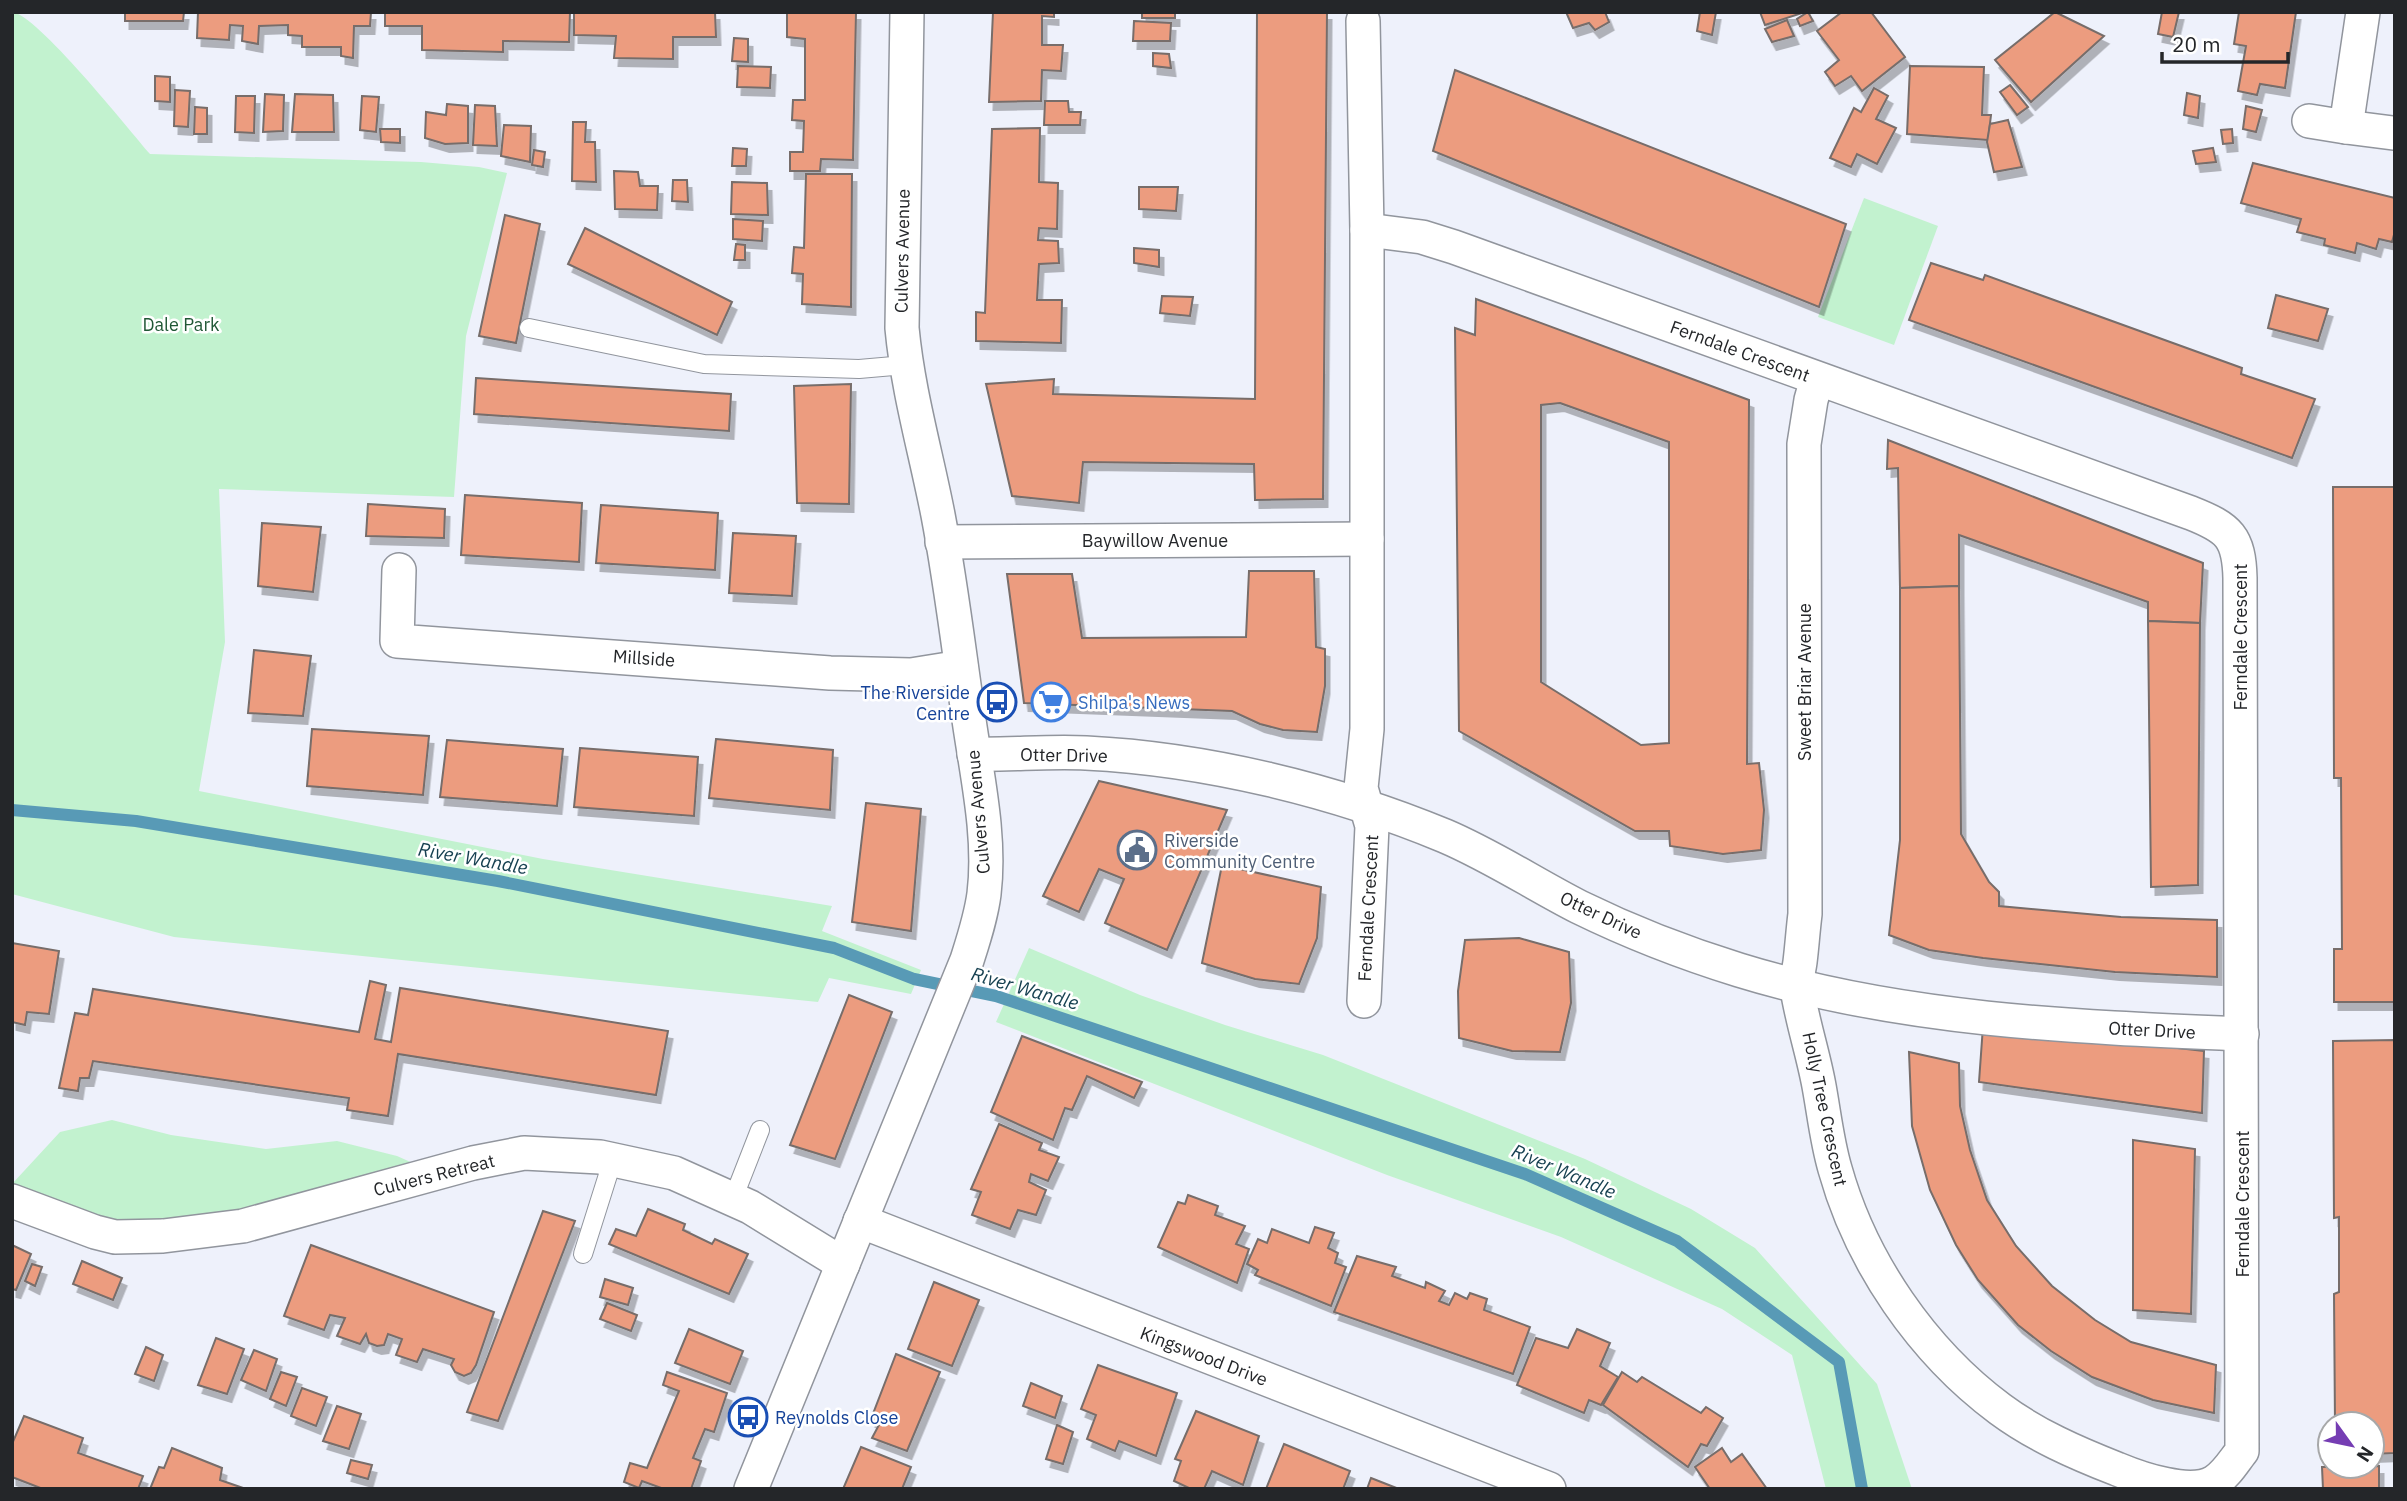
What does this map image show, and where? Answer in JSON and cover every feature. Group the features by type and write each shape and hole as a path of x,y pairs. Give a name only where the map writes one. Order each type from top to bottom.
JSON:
{"street":[{"name":"Culvers Avenue","path":"751,1489 967,960 978,927 984,893 986,864 961,667 942,542 905,365 901,286 906,12"},
{"path":"2346,127 2363,12"},
{"name":"Ferndale Crescent","path":"1363,21 1367,230 1367,729 1361,788 1372,826 1364,1001"},
{"path":"2309,121 2393,133"},
{"name":"Ferndale Crescent","path":"1367,230 1422,237 1454,247 2212,521 2225,529 2235,541 2240,556 2242,1451"},
{"name":"Sweet Briar Avenue","path":"1797,985 1805,914 1804,444 1817,379"},
{"name":"Baywillow Avenue","path":"942,542 1367,539"},
{"name":"Millside","path":"399,570 397,640 855,674 911,675 961,667"},
{"name":"Otter Drive","path":"974,754 1084,753 1210,767 1286,784 1367,808 1449,838 1502,863 1577,906 1629,930 1740,970 1863,1000 1995,1019 2104,1028 2242,1034"},
{"name":"Holly Tree Crescent","path":"1797,985 1815,1062 1834,1167 1849,1213 1876,1267 1907,1315 1950,1366 2001,1410 2041,1435 2077,1454 2129,1474 2176,1486 2198,1487 2214,1482 2242,1451"},
{"name":"Culvers Retreat","path":"12,1201 115,1237 163,1236 243,1226 474,1163 524,1153 612,1159 674,1173 733,1199 843,1264"},
{"name":"Kingswood Drive","path":"860,1221 1549,1489"}],"lane":[{"path":"529,328 704,364 859,369 905,365"},
{"path":"733,1199 760,1130"},
{"path":"583,1254 612,1159"}],"green space":[{"name":"Dale Park","path":"12,12 24,17 61,51 150,154 421,162 479,167 507,173 466,336 454,497 219,489 225,642 199,791 543,859 832,906 822,931 921,970 911,994 829,978 818,1002 174,937 12,894"},
{"path":"1864,198 1938,226 1894,345 1818,317"},
{"path":"1029,948 1140,995 1323,1055 1585,1159 1691,1209 1755,1248 1877,1384 1912,1489 1826,1489 1792,1355 1722,1309 1561,1237 1387,1175 996,1022"},
{"path":"112,1120 171,1135 266,1149 337,1141 397,1156 415,1164 298,1202 119,1233 12,1193 12,1184 60,1132"}],"building":[{"path":"125,12 184,12 183,21 125,21"},
{"path":"198,12 371,12 370,26 354,26 353,58 341,56 341,47 302,47 302,36 288,35 288,25 259,26 258,44 242,41 243,26 230,25 229,40 197,38"},
{"path":"385,12 570,12 569,42 503,41 503,52 422,50 422,26 385,26"},
{"path":"574,12 715,12 716,37 673,37 673,59 614,58 616,36 574,35"},
{"path":"787,12 856,12 853,160 821,159 820,171 790,171 790,152 803,152 804,121 792,120 793,100 805,100 805,39 787,37"},
{"path":"993,12 1054,12 1054,17 1042,16 1042,45 1063,45 1061,71 1042,70 1041,101 989,102"},
{"path":"1142,12 1175,12 1175,18 1142,18"},
{"path":"1257,12 1327,12 1323,499 1255,500 1254,464 1083,462 1079,503 1012,496 986,384 1054,379 1053,394 1255,399"},
{"path":"1566,12 1605,12 1609,22 1595,30 1589,23 1573,28"},
{"path":"1700,12 1716,12 1712,35 1697,31"},
{"path":"1760,12 1802,12 1802,13 1765,25"},
{"path":"1808,12 1813,21 1800,26 1797,19"},
{"path":"1842,12 1871,12 1905,57 1862,91 1851,76 1835,86 1825,72 1839,60 1817,31"},
{"path":"2055,12 2104,36 2031,102 1995,60"},
{"path":"2162,12 2179,12 2173,37 2158,34"},
{"path":"2239,12 2296,12 2285,88 2260,84 2257,95 2238,91 2246,46 2234,44"},
{"path":"1787,20 1794,36 1772,42 1765,29"},
{"path":"1134,21 1171,23 1170,41 1133,41"},
{"path":"734,38 748,39 748,62 732,61"},
{"path":"1153,53 1169,54 1171,68 1153,66"},
{"path":"738,66 771,67 770,88 737,87"},
{"path":"1910,66 1984,67 1982,115 1991,115 1988,140 1907,134"},
{"path":"1455,70 1846,224 1819,307 1433,151"},
{"path":"155,76 170,77 170,102 155,101"},
{"path":"2010,85 2028,107 2017,115 2000,92"},
{"path":"1874,88 1888,96 1876,119 1896,128 1877,164 1857,154 1851,167 1830,158 1854,108 1861,112"},
{"path":"175,90 190,91 188,127 174,126"},
{"path":"2187,93 2200,96 2198,118 2184,115"},
{"path":"265,94 284,95 283,131 263,132"},
{"path":"295,94 333,95 334,132 292,132"},
{"path":"236,96 255,96 254,133 235,132"},
{"path":"362,96 379,97 376,132 360,130"},
{"path":"1045,101 1068,101 1069,112 1081,112 1080,125 1044,125"},
{"path":"447,104 468,106 468,143 445,144 425,138 426,112 446,115"},
{"path":"475,105 495,106 497,146 473,145"},
{"path":"2246,106 2262,110 2256,132 2243,129"},
{"path":"195,107 207,108 207,134 194,134"},
{"path":"2008,120 2022,167 1994,172 1987,142 1990,124"},
{"path":"573,122 586,122 585,142 595,142 596,182 572,181"},
{"path":"504,125 531,126 530,162 501,156"},
{"path":"1040,128 1039,182 1058,183 1057,229 1039,228 1038,240 1058,241 1059,263 1039,264 1037,300 1062,300 1061,343 976,341 976,312 985,313 992,129"},
{"path":"380,129 400,129 400,143 381,142"},
{"path":"2232,129 2233,143 2223,144 2221,130"},
{"path":"733,148 747,149 746,166 732,166"},
{"path":"2213,148 2216,162 2196,164 2193,151"},
{"path":"534,150 545,152 543,167 532,165"},
{"path":"2253,163 2395,198 2395,231 2392,242 2379,239 2376,249 2357,243 2355,253 2324,245 2325,239 2297,232 2301,219 2241,203"},
{"path":"614,171 638,172 640,186 658,186 657,210 615,209"},
{"path":"806,174 852,174 851,307 802,304 803,274 792,273 794,247 804,248"},
{"path":"673,180 687,180 688,202 672,201"},
{"path":"732,182 767,183 768,215 731,214"},
{"path":"1139,187 1178,187 1176,211 1139,209"},
{"path":"505,215 540,224 516,343 479,336"},
{"path":"733,219 763,221 762,241 733,239"},
{"path":"585,228 732,302 717,335 568,264"},
{"path":"736,244 745,245 745,260 734,260"},
{"path":"1134,248 1159,250 1159,267 1134,263"},
{"path":"1931,263 1983,280 1985,275 2242,368 2241,374 2315,399 2292,458 1909,320"},
{"path":"2276,295 2328,309 2318,341 2268,328"},
{"path":"1162,296 1193,297 1190,316 1160,313"},
{"path":"1476,299 1749,400 1747,764 1759,763 1764,810 1761,850 1723,854 1670,846 1669,831 1635,831 1459,731 1455,328 1475,335","holes":["1560,403 1669,442 1669,743 1641,745 1541,682 1541,405"]},
{"path":"476,378 731,394 729,431 474,414"},
{"path":"851,384 849,504 797,503 794,386"},
{"path":"1888,440 2203,563 2200,623 2148,621 2148,602 1959,535 1959,586 1900,588 1898,468 1887,469"},
{"path":"2333,487 2395,487 2395,1002 2334,1002 2334,949 2342,949 2341,778 2334,778"},
{"path":"465,495 582,503 579,562 461,555"},
{"path":"368,504 445,509 444,538 366,536"},
{"path":"601,505 718,513 715,570 596,563"},
{"path":"262,523 321,527 313,592 258,586"},
{"path":"733,533 796,536 792,596 729,593"},
{"path":"1249,571 1314,571 1316,647 1325,649 1325,686 1317,732 1283,730 1260,724 1232,711 1024,703 1007,574 1072,574 1082,638 1246,637"},
{"path":"1959,586 1961,834 1989,882 1999,892 1999,906 2121,917 2217,920 2217,977 2115,972 1983,958 1929,950 1889,935 1900,840 1900,588"},
{"path":"2148,621 2200,623 2198,885 2151,887"},
{"path":"254,650 311,656 303,716 248,713"},
{"path":"312,729 429,736 423,795 307,786"},
{"path":"716,739 833,750 830,810 709,798"},
{"path":"447,740 563,749 557,806 440,797"},
{"path":"580,748 698,757 694,816 574,807"},
{"name":"Riverside Community Centre","path":"1099,781 1227,810 1167,950 1105,923 1124,879 1099,869 1079,912 1043,896"},
{"path":"866,803 921,809 911,931 852,922"},
{"path":"1222,865 1321,887 1317,938 1299,984 1255,979 1202,963"},
{"path":"1519,938 1569,952 1571,1003 1560,1052 1512,1051 1459,1038 1458,991 1465,940"},
{"path":"12,943 59,951 49,1014 27,1012 25,1025 12,1022"},
{"path":"370,981 386,985 375,1039 391,1042 400,988 668,1031 656,1095 398,1054 388,1116 347,1110 349,1098 93,1061 89,1078 80,1078 78,1091 59,1088 75,1013 88,1015 93,989 359,1032"},
{"path":"849,995 892,1012 835,1159 790,1145"},
{"path":"1983,1026 2204,1051 2202,1113 1979,1082"},
{"path":"1022,1036 1142,1082 1134,1098 1087,1076 1072,1110 1065,1108 1053,1140 991,1112"},
{"path":"2395,1040 2395,1453 2386,1453 2386,1410 2335,1410 2334,1294 2339,1292 2339,1217 2334,1218 2333,1041"},
{"path":"1909,1052 1959,1063 1960,1106 1970,1150 1987,1200 2016,1246 2052,1286 2095,1320 2131,1342 2216,1365 2214,1413 2153,1400 2092,1377 2051,1351 2018,1325 1978,1280 1956,1245 1930,1190 1912,1126"},
{"path":"999,1124 1042,1143 1039,1150 1059,1157 1048,1181 1031,1174 1029,1182 1046,1190 1036,1215 1018,1210 1010,1229 972,1215 981,1192 971,1189"},
{"path":"2133,1140 2195,1149 2191,1314 2133,1310"},
{"path":"1188,1195 1218,1206 1215,1215 1245,1226 1236,1244 1249,1249 1237,1283 1158,1247 1178,1202 1185,1204"},
{"path":"648,1209 685,1224 683,1230 712,1244 715,1239 748,1254 729,1294 609,1244 616,1229 636,1236"},
{"path":"543,1211 575,1221 498,1421 467,1412"},
{"path":"1315,1227 1334,1233 1328,1248 1338,1253 1335,1263 1346,1267 1331,1306 1255,1275 1258,1270 1247,1264 1258,1239 1267,1243 1272,1229 1309,1243"},
{"path":"12,1245 31,1254 16,1290 12,1289"},
{"path":"311,1245 494,1312 471,1373 464,1376 455,1372 451,1365 454,1359 423,1349 417,1362 396,1355 402,1339 388,1334 384,1345 377,1346 369,1343 366,1334 360,1344 337,1336 345,1318 330,1315 324,1330 284,1316"},
{"path":"1357,1256 1396,1267 1392,1276 1425,1288 1426,1282 1445,1291 1439,1301 1449,1305 1455,1293 1467,1299 1470,1293 1487,1299 1484,1310 1530,1327 1513,1374 1334,1312"},
{"path":"82,1261 122,1278 113,1300 73,1284"},
{"path":"32,1264 42,1267 35,1286 25,1281"},
{"path":"605,1279 633,1288 628,1305 600,1297"},
{"path":"934,1282 979,1300 952,1366 908,1349"},
{"path":"607,1303 637,1315 631,1331 600,1319"},
{"path":"689,1329 743,1351 730,1384 675,1363"},
{"path":"1577,1329 1610,1343 1600,1366 1618,1377 1601,1405 1589,1400 1584,1413 1517,1385 1536,1338 1568,1348"},
{"path":"216,1338 244,1349 227,1394 198,1385"},
{"path":"146,1347 163,1355 154,1381 135,1374"},
{"path":"254,1350 277,1359 266,1391 241,1380"},
{"path":"896,1354 940,1372 907,1451 872,1438 880,1423 871,1419"},
{"path":"1098,1365 1177,1393 1156,1456 1119,1441 1115,1451 1087,1439 1096,1415 1081,1409"},
{"path":"281,1372 297,1377 286,1406 270,1399"},
{"path":"667,1372 727,1393 714,1432 705,1429 693,1458 701,1461 691,1489 664,1489 642,1481 639,1488 624,1482 630,1463 647,1468 679,1391 663,1385"},
{"path":"1622,1372 1637,1382 1642,1377 1701,1413 1706,1407 1723,1418 1707,1446 1701,1444 1688,1467 1603,1405"},
{"path":"1031,1383 1062,1396 1055,1418 1023,1406"},
{"path":"302,1388 327,1397 316,1426 291,1416"},
{"path":"337,1406 361,1414 349,1449 323,1441"},
{"path":"1196,1411 1259,1436 1243,1485 1212,1471 1204,1489 1191,1489 1174,1481 1181,1461 1175,1459"},
{"path":"24,1416 83,1438 78,1453 143,1476 138,1489 43,1489 12,1477 12,1444"},
{"path":"1057,1425 1073,1432 1063,1464 1046,1459"},
{"path":"1284,1444 1350,1471 1343,1489 1266,1489"},
{"path":"861,1447 911,1467 902,1489 843,1489"},
{"path":"172,1448 222,1468 220,1480 246,1489 150,1489 159,1467 164,1468"},
{"path":"1722,1448 1731,1462 1742,1454 1767,1489 1710,1489 1695,1467"},
{"path":"351,1460 372,1465 368,1479 347,1473"},
{"path":"1371,1478 1399,1489 1367,1489"},
{"path":"2323,1480 2379,1480 2379,1489 2323,1489"}],"waterway":[{"name":"River Wandle","path":"12,810 136,821 498,881 834,948 914,979 996,996 1525,1174 1677,1241 1839,1362 1862,1489"}],"place":[{"name":"The Riverside Centre","path":"997,702"},
{"name":"Shilpa's News","path":"1051,702"},
{"name":"Riverside Community Centre","path":"1137,850"},
{"name":"Reynolds Close","path":"748,1417"}]}
